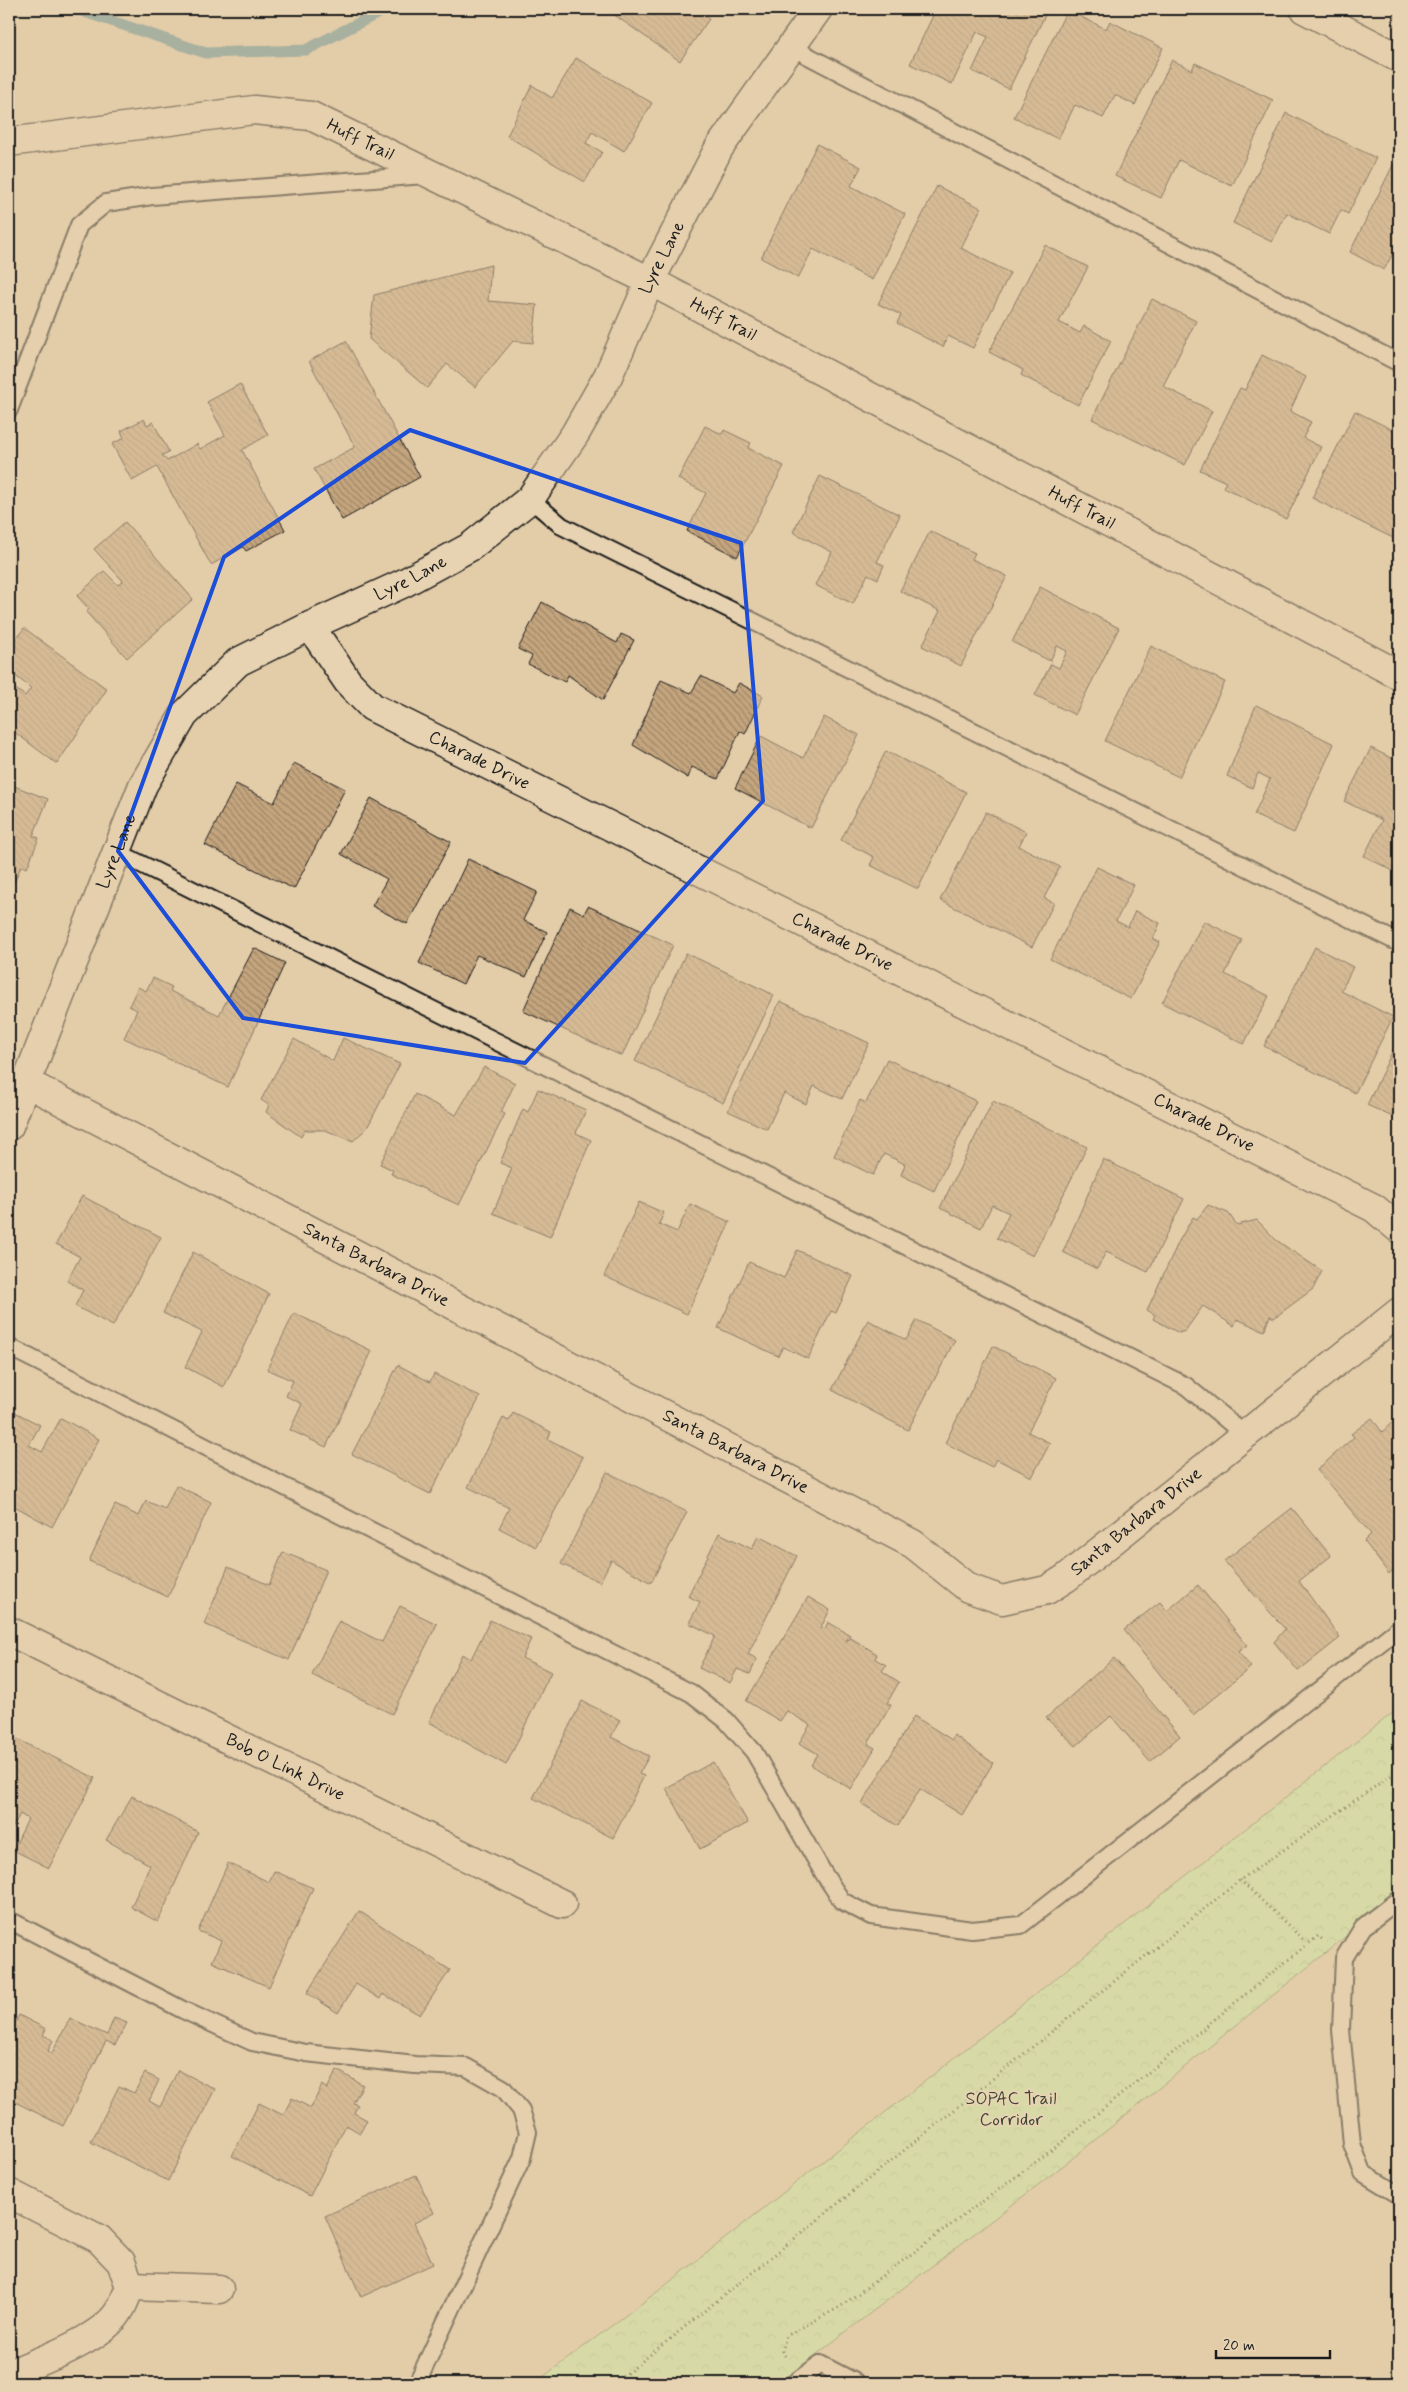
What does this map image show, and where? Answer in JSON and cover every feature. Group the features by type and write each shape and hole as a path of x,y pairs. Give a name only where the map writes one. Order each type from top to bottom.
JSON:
{"street":[{"name":"Lyre Lane","path":"9,1126 143,786 184,715 238,662 310,626 404,583 470,547 530,499 575,434 608,376 650,281 719,148 789,46 818,9"},
{"path":"1304,9 1399,58"},
{"name":"Huff Trail","path":"9,142 254,110 311,116 650,281 1399,676"},
{"name":"Charade Drive","path":"310,626 348,682 372,706 1374,1208 1399,1229"},
{"name":"Santa Barbara Drive","path":"25,1082 913,1544 968,1588 1002,1600 1046,1590 1066,1578 1399,1312"},
{"name":"Bob O Link Drive","path":"9,1631 562,1904"},
{"path":"9,2194 99,2239 121,2262 130,2286 119,2312 93,2336 37,2363 9,2374"},
{"path":"130,2286 219,2289"}],"lane":[{"path":"789,46 1399,363"},
{"path":"9,410 79,225 106,203 152,196 430,174"},
{"path":"530,499 562,526 1399,942"},
{"path":"116,852 1186,1386 1245,1435"},
{"path":"9,1347 691,1693 726,1720 754,1752 824,1874 842,1901 871,1916 972,1930 1022,1926 1399,1628"},
{"path":"1399,1899 1364,1927 1344,1958 1341,2030 1352,2144 1363,2173 1399,2195"},
{"path":"9,1920 183,2010 252,2042 306,2053 416,2065 466,2067 503,2088 521,2110 528,2132 522,2158 416,2383"},
{"path":"796,2382 820,2364 857,2383"}],"path":[{"path":"615,2383 1240,1880 1399,1770"},
{"path":"1240,1880 1308,1944"},
{"path":"796,2382 782,2350 786,2336 840,2307 1056,2147 1318,1936 1344,1958"}],"highlighted area":[{"path":"410,430 741,543 763,801 525,1063 243,1018 118,851 224,557"}],"green space":[{"name":"SOPAC Trail Corridor","path":"1399,1708 1399,1893 1064,2165 779,2383 535,2383 661,2289"}],"building":[{"path":"606,9 694,9 709,19 680,61"},
{"path":"936,9 1048,9 1009,89 972,71 988,37 977,32 952,84 910,64"},
{"path":"1067,10 1106,29 1110,21 1163,48 1135,105 1115,95 1103,118 1075,105 1058,139 1014,117"},
{"path":"576,58 652,103 624,151 592,132 586,143 602,152 585,182 507,136 532,85 552,98"},
{"path":"1172,60 1192,70 1195,63 1273,100 1232,186 1179,160 1161,198 1115,176"},
{"path":"1286,113 1376,158 1348,214 1341,210 1329,234 1287,213 1272,242 1233,223"},
{"path":"817,144 861,167 851,186 905,214 872,280 813,249 798,278 761,258"},
{"path":"1393,165 1399,168 1399,259 1392,255 1384,270 1350,252"},
{"path":"937,186 981,208 961,248 1010,273 973,348 948,336 943,347 897,323 901,315 878,304"},
{"path":"1045,245 1088,267 1059,322 1080,333 1084,326 1111,341 1078,405 1021,375 1023,370 989,352"},
{"path":"491,265 488,301 537,305 533,343 513,341 475,387 447,364 427,388 369,339 374,295"},
{"path":"1152,299 1196,321 1163,386 1212,411 1185,465 1092,419"},
{"path":"346,341 420,477 342,520 314,469 355,447 309,361"},
{"path":"1262,355 1306,377 1290,411 1311,422 1303,438 1321,447 1286,519 1223,487 1226,482 1200,470 1240,388 1245,390"},
{"path":"240,384 268,435 242,450 285,530 246,551 243,547 211,565 157,467 132,481 112,444 124,438 121,431 144,419 147,425 153,422 169,452 162,455 167,461 197,444 200,449 225,435 207,402"},
{"path":"1355,411 1399,433 1399,541 1312,498"},
{"path":"705,426 722,434 724,430 751,443 748,448 784,466 737,557 687,531 706,493 678,479"},
{"path":"820,476 900,515 877,562 884,565 878,579 868,574 853,604 815,585 832,552 793,532"},
{"path":"125,522 193,599 127,658 86,612 89,609 77,596 104,571 118,585 123,581 94,549"},
{"path":"930,531 975,553 972,559 1007,576 961,666 922,646 940,611 900,591"},
{"path":"1040,587 1119,628 1075,715 1035,695 1051,664 1059,668 1067,651 1057,646 1050,661 1012,642"},
{"path":"542,602 617,643 621,634 634,640 603,700 568,675 565,682 528,664 532,656 518,649"},
{"path":"24,628 107,689 57,764 9,728 9,684 25,696 31,688 9,671 9,648"},
{"path":"1151,646 1225,682 1179,777 1105,741"},
{"path":"701,676 733,693 739,683 763,696 745,734 740,731 718,779 692,767 688,778 633,745 661,680 691,693"},
{"path":"1256,705 1334,744 1294,833 1254,815 1270,779 1258,773 1252,788 1227,776"},
{"path":"824,717 859,735 811,828 735,788 761,736 803,758"},
{"path":"1371,748 1399,762 1399,874 1364,856 1382,820 1344,801"},
{"path":"886,751 966,792 918,889 870,865 874,857 841,840"},
{"path":"294,763 345,789 294,889 205,845 236,784 274,803"},
{"path":"9,784 48,799 33,836 39,838 27,868 21,866 14,883 9,881"},
{"path":"371,798 451,842 407,924 372,906 387,879 341,854"},
{"path":"986,812 1026,832 1019,846 1060,867 1044,898 1054,903 1032,947 940,900"},
{"path":"468,859 537,892 523,920 547,932 526,977 477,955 463,984 419,963"},
{"path":"1097,867 1134,885 1116,921 1128,927 1135,911 1160,923 1153,939 1160,942 1131,999 1050,959"},
{"path":"588,906 673,945 622,1056 523,1011 570,907 584,914"},
{"path":"1204,921 1242,940 1225,974 1269,996 1244,1044 1162,1003"},
{"path":"1315,947 1353,967 1341,991 1393,1017 1355,1093 1264,1046"},
{"path":"254,948 285,963 228,1087 124,1038 137,1010 129,1006 138,987 146,991 153,978 172,987 170,991 219,1015"},
{"path":"686,953 774,995 723,1103 635,1061"},
{"path":"780,1001 869,1043 842,1099 814,1086 806,1104 784,1093 767,1129 728,1111"},
{"path":"1399,1037 1399,1120 1367,1105"},
{"path":"343,1038 400,1064 367,1128 353,1141 325,1130 305,1130 301,1137 266,1112 269,1105 261,1100 294,1039 333,1061"},
{"path":"887,1059 976,1101 934,1191 901,1175 905,1164 884,1154 873,1175 834,1156 860,1100 866,1103"},
{"path":"484,1067 515,1083 501,1112 505,1114 459,1205 391,1174 393,1170 380,1164 415,1094 456,1115"},
{"path":"538,1089 586,1110 576,1133 591,1140 550,1237 493,1213 512,1168 500,1163 523,1109 528,1112"},
{"path":"993,1101 1087,1147 1033,1256 997,1238 1009,1213 992,1205 981,1228 940,1208"},
{"path":"1103,1159 1184,1199 1148,1272 1106,1252 1097,1269 1063,1252"},
{"path":"82,1196 161,1237 113,1326 75,1306 83,1290 67,1281 80,1257 56,1244"},
{"path":"639,1202 664,1213 659,1224 677,1232 690,1204 730,1222 687,1314 604,1276"},
{"path":"1208,1205 1228,1213 1237,1225 1257,1220 1276,1240 1322,1271 1313,1289 1274,1318 1270,1316 1264,1331 1237,1319 1234,1326 1203,1306 1185,1331 1179,1333 1153,1319 1155,1315 1147,1310 1179,1241 1193,1217 1197,1219"},
{"path":"797,1250 853,1276 836,1313 831,1311 808,1359 783,1347 778,1356 718,1328 749,1262 784,1278"},
{"path":"193,1252 269,1294 224,1387 185,1367 202,1332 163,1313"},
{"path":"294,1313 372,1351 326,1447 290,1430 302,1404 286,1396 293,1381 267,1369"},
{"path":"868,1320 906,1340 917,1320 955,1340 908,1430 832,1390"},
{"path":"993,1346 1056,1378 1028,1432 1050,1443 1032,1477 996,1459 992,1467 945,1443"},
{"path":"398,1365 430,1382 434,1374 480,1397 430,1494 352,1454"},
{"path":"13,1411 40,1425 29,1445 42,1452 61,1418 99,1439 52,1527 9,1503 9,1420"},
{"path":"513,1413 551,1432 548,1439 583,1457 536,1547 499,1528 509,1508 468,1487 503,1418 509,1421"},
{"path":"1372,1418 1382,1432 1395,1420 1399,1424 1399,1564 1389,1574 1364,1541 1371,1534 1317,1470 1354,1437 1351,1434"},
{"path":"607,1472 687,1512 651,1583 611,1560 600,1582 561,1564"},
{"path":"176,1485 211,1502 168,1597 89,1561 115,1505 139,1516 146,1501 165,1509"},
{"path":"1292,1508 1331,1556 1299,1581 1340,1638 1298,1671 1274,1642 1285,1629 1224,1561"},
{"path":"719,1533 752,1549 758,1536 797,1556 748,1654 757,1659 750,1674 737,1669 730,1683 699,1668 715,1636 689,1623 700,1602 688,1596"},
{"path":"283,1552 326,1570 289,1660 204,1624 228,1567 269,1585"},
{"path":"1198,1585 1247,1645 1238,1652 1251,1667 1193,1715 1124,1630 1160,1602 1167,1611"},
{"path":"808,1597 830,1610 821,1627 825,1629 828,1622 850,1635 846,1641 851,1638 877,1654 875,1659 886,1665 882,1671 899,1682 887,1703 891,1705 868,1744 875,1748 851,1789 811,1765 818,1754 799,1743 810,1725 787,1711 780,1721 746,1701"},
{"path":"400,1606 437,1624 392,1714 312,1675 339,1621 382,1642"},
{"path":"490,1620 531,1639 522,1658 551,1672 506,1765 429,1722 462,1654 471,1659"},
{"path":"1114,1658 1180,1736 1150,1762 1111,1716 1076,1746 1046,1718"},
{"path":"582,1701 620,1720 611,1737 649,1756 639,1774 644,1776 613,1838 533,1798"},
{"path":"914,1716 952,1740 954,1735 993,1763 962,1815 920,1789 898,1826 862,1804"},
{"path":"17,1739 95,1778 49,1868 13,1850 28,1819 20,1814 9,1834 9,1755"},
{"path":"713,1762 748,1823 700,1849 666,1788"},
{"path":"132,1796 198,1832 158,1922 131,1907 150,1865 106,1840"},
{"path":"228,1863 269,1882 274,1871 313,1888 269,1987 212,1962 221,1941 198,1931"},
{"path":"359,1911 450,1970 420,2015 383,1994 380,1999 356,1984 338,2013 307,1993"},
{"path":"19,2015 46,2029 43,2035 53,2040 48,2051 52,2053 70,2018 107,2035 114,2018 127,2023 115,2045 106,2041 63,2126 9,2099 9,2036"},
{"path":"178,2070 215,2089 168,2181 91,2142 119,2086 134,2093 145,2073 159,2080 149,2101 160,2107"},
{"path":"337,2070 363,2085 353,2103 358,2105 354,2113 367,2120 360,2133 346,2125 310,2196 232,2156 259,2103 283,2115 292,2098 311,2108 322,2085 327,2089"},
{"path":"416,2175 434,2213 414,2223 433,2264 361,2297 325,2216"}],"waterway":[{"path":"76,9 206,53 306,50 386,9"}]}
